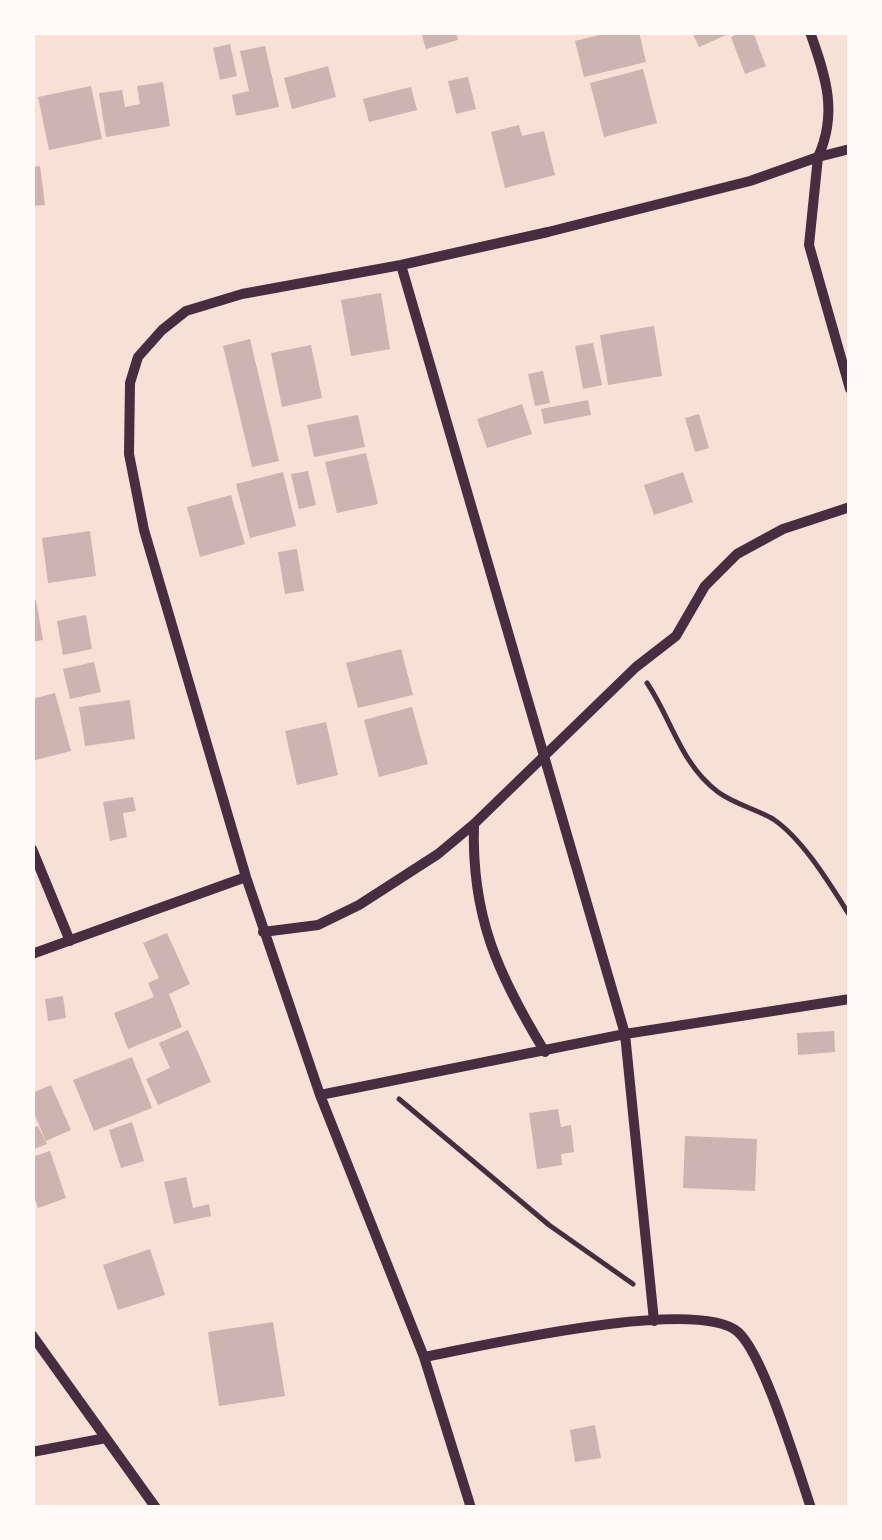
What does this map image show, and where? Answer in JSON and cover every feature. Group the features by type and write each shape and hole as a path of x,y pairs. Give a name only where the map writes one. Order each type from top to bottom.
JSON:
{"street":[{"path":"810,32 829,101 830,131 818,157 809,245 850,389"},
{"path":"471,1508 424,1356 320,1095 246,877 144,530 130,454 130,384 138,357 186,311 258,290 401,265 750,181 850,149"},
{"path":"401,265 626,1034 654,1321"},
{"path":"263,932 318,924 359,905 438,854 474,824 636,666 676,636 705,586 737,554 783,529 850,507"},
{"path":"474,824 473,859 487,938 510,994 546,1052"},
{"path":"32,849 70,941"},
{"path":"32,954 246,877"},
{"path":"320,1095 626,1034 850,999"},
{"path":"424,1356 553,1332 654,1321 715,1321 742,1336 769,1389 811,1508"},
{"path":"32,1335 156,1508"},
{"path":"32,1452 106,1438"}],"path":[{"path":"636,666 661,703 675,738 702,776 718,792 773,820 790,835 850,916"},
{"path":"379,1083 549,1225 652,1298"}],"building":[{"path":"421,32 456,32 458,40 426,49"},
{"path":"611,32 639,32 646,62 584,77 575,41"},
{"path":"692,32 733,32 699,47"},
{"path":"753,32 766,66 745,74 731,37"},
{"path":"230,44 237,76 220,80 213,48"},
{"path":"265,46 279,107 236,116 232,95 249,91 240,51"},
{"path":"328,66 336,97 292,109 284,78"},
{"path":"643,69 657,123 604,137 590,83"},
{"path":"468,77 476,109 456,114 448,81"},
{"path":"163,82 170,126 106,137 99,93 122,90 125,107 140,104 137,86"},
{"path":"91,86 102,139 49,150 38,97"},
{"path":"411,87 417,110 369,122 363,99"},
{"path":"519,125 522,136 544,131 555,175 505,188 491,132"},
{"path":"40,166 45,205 32,206 32,167"},
{"path":"381,293 390,349 351,356 341,300"},
{"path":"654,326 662,376 608,385 600,335"},
{"path":"250,339 279,461 252,467 223,346"},
{"path":"593,343 602,385 583,389 575,346"},
{"path":"311,345 322,398 282,407 271,353"},
{"path":"543,371 550,403 535,406 528,374"},
{"path":"588,400 591,415 544,424 541,409"},
{"path":"522,404 532,434 487,448 477,419"},
{"path":"699,414 709,448 695,452 685,418"},
{"path":"358,415 365,447 314,457 307,425"},
{"path":"366,453 378,504 337,513 325,462"},
{"path":"308,471 316,505 299,509 291,474"},
{"path":"283,472 296,526 250,538 236,484"},
{"path":"683,472 693,502 654,515 644,485"},
{"path":"231,495 245,544 200,557 187,507"},
{"path":"90,531 96,576 48,583 42,538"},
{"path":"297,549 304,591 285,594 278,552"},
{"path":"36,600 43,640 32,642 32,601"},
{"path":"86,615 92,649 63,655 57,621"},
{"path":"401,649 413,695 358,708 346,663"},
{"path":"94,662 101,692 70,699 63,669"},
{"path":"55,693 71,751 32,761 32,699"},
{"path":"130,700 135,739 85,746 79,707"},
{"path":"412,707 428,764 379,777 364,720"},
{"path":"326,722 338,775 297,785 285,731"},
{"path":"133,797 136,811 123,813 127,837 110,841 103,802"},
{"path":"167,933 190,984 169,994 182,1027 128,1049 114,1013 154,997 148,983 159,978 143,943"},
{"path":"63,996 66,1018 48,1021 45,999"},
{"path":"188,1030 211,1082 158,1105 146,1079 170,1068 159,1043"},
{"path":"834,1031 835,1052 798,1055 797,1033"},
{"path":"132,1057 152,1108 94,1131 73,1080"},
{"path":"51,1085 71,1130 46,1141 32,1109 32,1093"},
{"path":"558,1109 561,1127 571,1125 574,1152 561,1154 562,1165 537,1169 529,1113"},
{"path":"132,1122 144,1161 121,1168 109,1130"},
{"path":"38,1126 47,1144 32,1150 32,1128"},
{"path":"685,1136 757,1139 755,1191 683,1188"},
{"path":"50,1151 66,1198 38,1208 32,1190 32,1157"},
{"path":"186,1177 193,1208 209,1204 211,1216 174,1224 164,1182"},
{"path":"150,1249 165,1295 118,1310 103,1265"},
{"path":"273,1322 285,1396 219,1406 208,1332"},
{"path":"595,1425 601,1458 575,1462 570,1430"}]}
